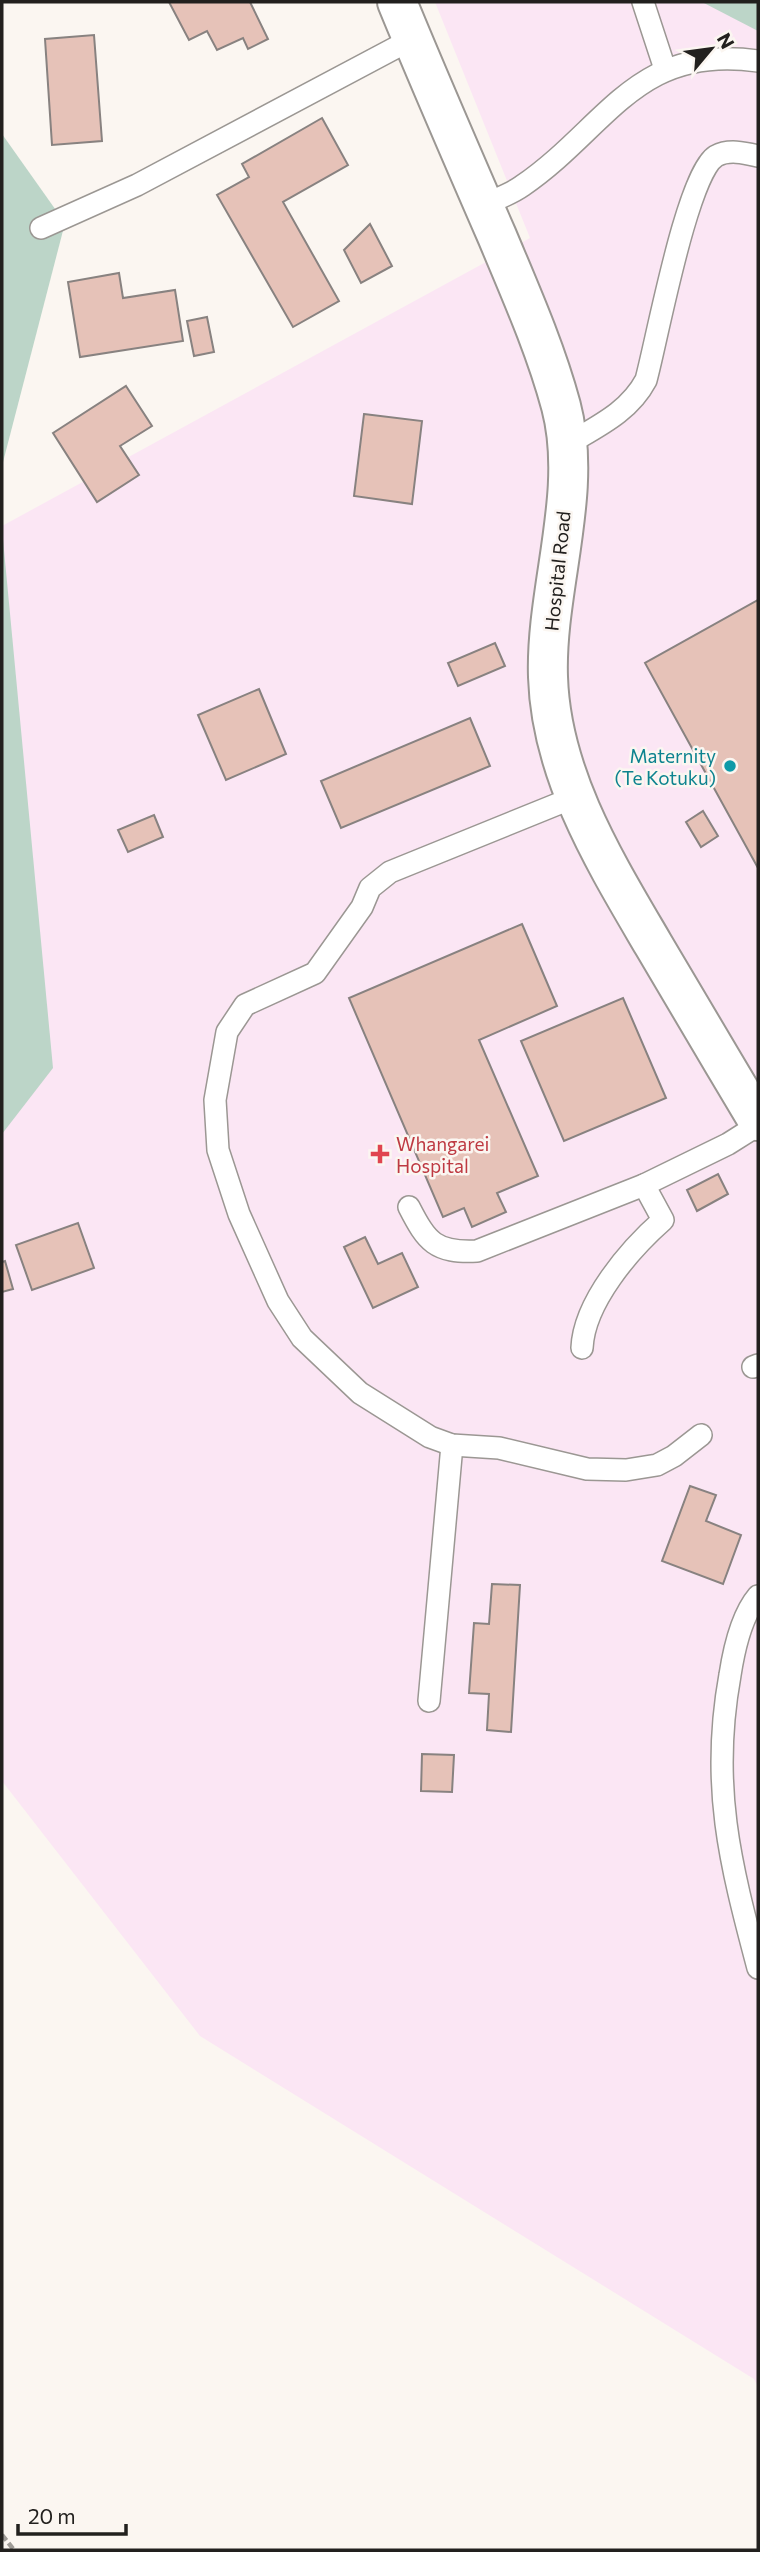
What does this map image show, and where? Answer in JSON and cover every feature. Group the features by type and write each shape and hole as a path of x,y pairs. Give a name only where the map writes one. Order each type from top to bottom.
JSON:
{"street":[{"name":"Hospital Road","path":"397,2 484,205 544,353 562,407 568,444 560,568 551,625 548,677 554,733 575,797 607,866 758,1123"}],"lane":[{"path":"643,2 665,69"},
{"path":"41,228 137,185 412,39"},
{"path":"484,205 522,187 634,88 665,69 701,61 758,61"},
{"path":"568,444 623,411 636,399 646,380 679,243 704,170 714,158 726,152 758,156"},
{"path":"575,797 390,872 370,888 362,907 315,973 245,1004 227,1032 215,1100 218,1150 239,1214 278,1301 302,1338 360,1393 430,1437 452,1445 499,1448 587,1469 626,1470 657,1465 674,1456 701,1435"},
{"path":"409,1207 423,1234 437,1247 456,1252 477,1251 644,1185 728,1144 758,1123"},
{"path":"582,1348 586,1321 628,1252 663,1220 644,1185"},
{"path":"429,1701 452,1445"},
{"path":"758,1595 743,1625 732,1660 719,1752 727,1837 758,1968"}],"path":[{"path":"2,2535 14,2550"}],"shaded area":[{"name":"Whangarei Hospital","path":"435,2 758,2 758,2387 754,2379 200,2036 2,1781 2,526 530,238"}],"green space":[{"path":"702,2 758,2 758,31"},
{"path":"2,134 65,223 2,466"},
{"path":"2,529 53,1068 2,1134"}],"building":[{"path":"169,2 250,2 268,39 248,49 243,38 217,50 207,31 189,40"},
{"path":"94,35 102,141 52,145 45,39"},
{"path":"322,118 348,165 283,202 339,301 293,327 217,195 249,177 242,164"},
{"path":"370,224 392,266 361,283 344,250"},
{"path":"119,273 123,298 175,290 183,341 80,357 68,282"},
{"path":"207,317 214,352 194,356 187,321"},
{"path":"126,386 152,426 120,446 139,475 97,502 53,433"},
{"path":"364,414 422,421 412,504 354,496"},
{"name":"Maternity (Te Kotuku)","path":"758,600 758,868 645,663"},
{"path":"495,643 505,666 458,686 448,663"},
{"path":"259,689 286,754 226,780 198,715"},
{"path":"470,718 490,766 341,828 321,781"},
{"path":"703,811 718,836 701,847 686,822"},
{"path":"154,815 163,837 128,852 118,830"},
{"path":"522,924 557,1006 479,1040 538,1176 497,1193 506,1212 472,1227 464,1208 443,1217 349,998"},
{"path":"623,998 666,1098 564,1141 521,1041"},
{"path":"718,1174 728,1194 697,1211 687,1190"},
{"path":"78,1223 94,1268 32,1290 16,1245"},
{"path":"365,1237 378,1264 402,1253 418,1287 373,1308 344,1247"},
{"path":"5,1261 13,1289 2,1292 2,1262"},
{"path":"690,1486 716,1495 706,1521 741,1535 723,1584 662,1561"},
{"path":"492,1584 520,1585 511,1732 487,1730 489,1694 469,1693 474,1623 489,1624"},
{"path":"422,1754 454,1755 452,1792 421,1791"}],"place":[{"name":"Maternity (Te Kotuku)","path":"730,766"},
{"name":"Whangarei Hospital","path":"380,1154"}]}
